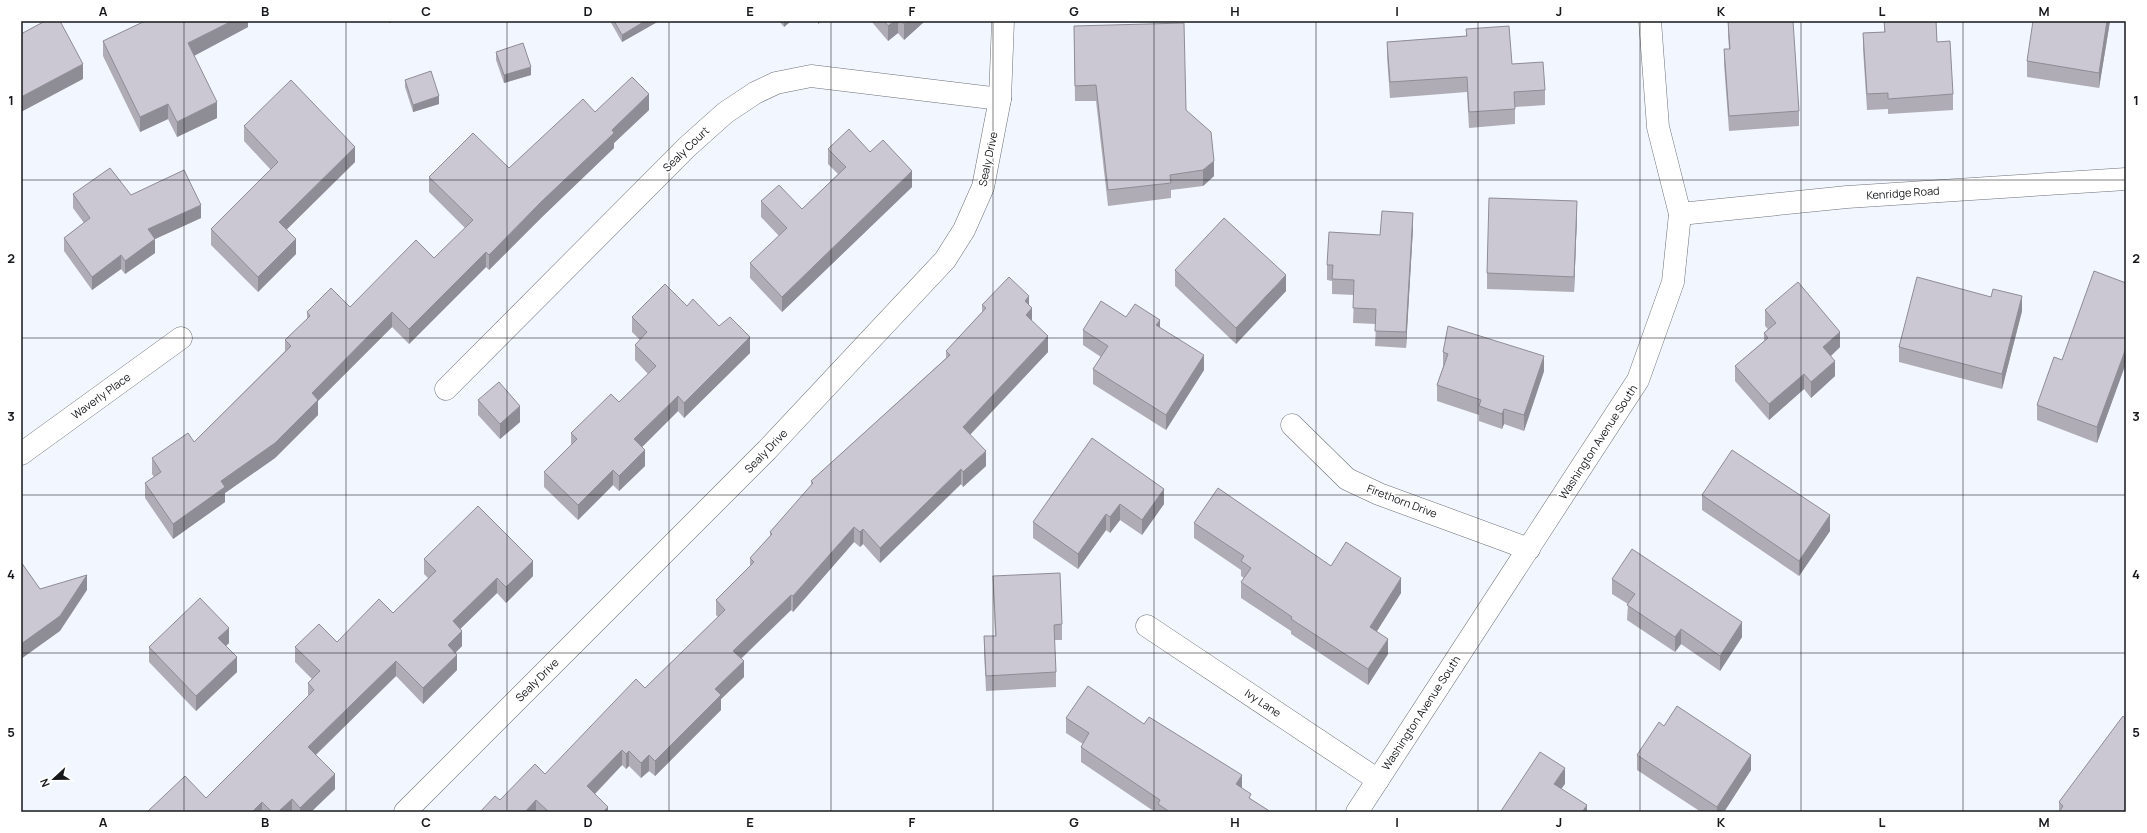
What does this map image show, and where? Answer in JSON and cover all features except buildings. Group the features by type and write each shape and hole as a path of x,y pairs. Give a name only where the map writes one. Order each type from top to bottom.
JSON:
{"street":[{"name":"Sealy Drive","path":"404,812 767,450 945,260 964,230 983,187 1000,99 1003,21"},
{"name":"Washington Avenue South","path":"1357,812 1638,380 1673,282 1680,214 1658,127 1650,21"},
{"name":"Sealy Court","path":"446,388 687,147 724,113 754,93 776,83 811,76 1000,99"},
{"name":"Kenridge Road","path":"1680,214 1847,197 2126,180"},
{"name":"Waverly Place","path":"21,454 181,338"},
{"name":"Firethorn Drive","path":"1292,425 1348,479 1379,494 1529,549"},
{"name":"Ivy Lane","path":"1147,626 1378,780"}]}
